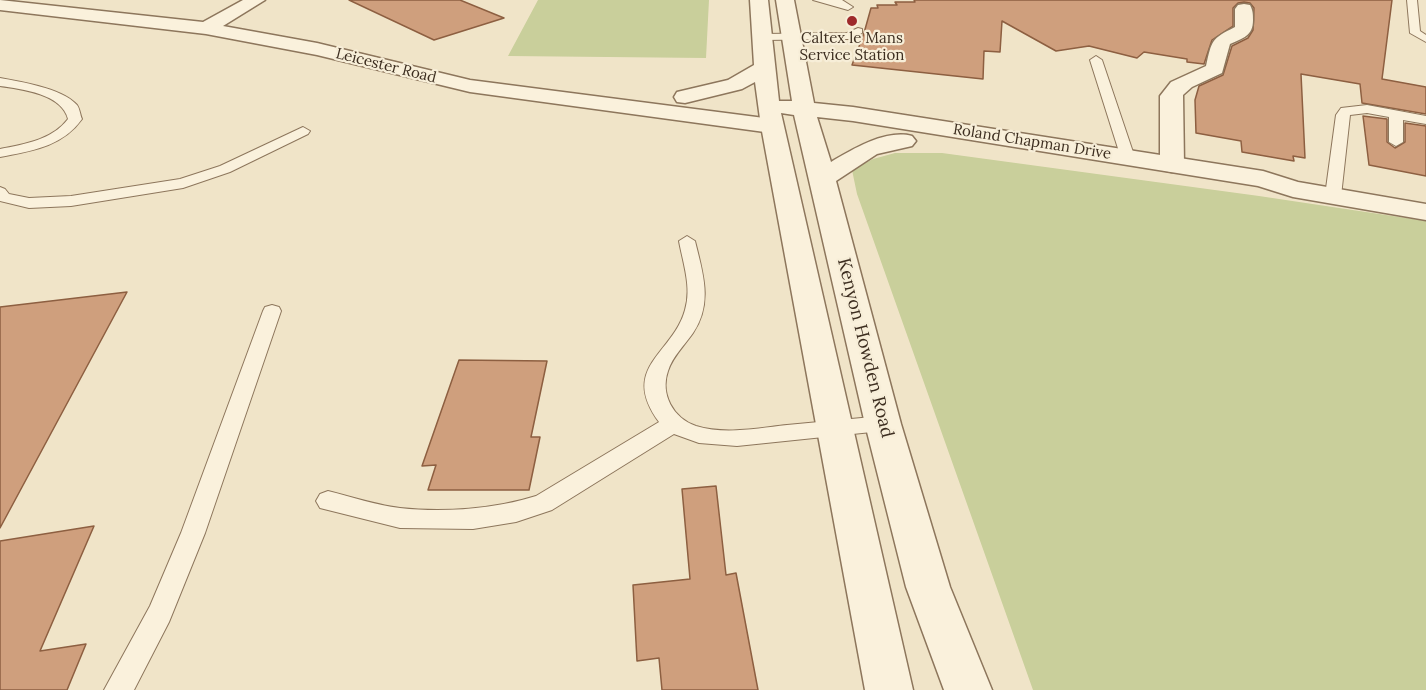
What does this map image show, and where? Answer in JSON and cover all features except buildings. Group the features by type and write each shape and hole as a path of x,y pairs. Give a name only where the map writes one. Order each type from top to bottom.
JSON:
{"street":[{"name":"Leicester Road","path":"52,0 215,24 470,86 771,116"},
{"path":"215,24 256,0"},
{"path":"759,0 771,116 889,690"},
{"name":"Kenyon Howden Road","path":"785,0 806,119 823,178 883,424 928,587 968,690"},
{"name":"Leicester Road","path":"0,5 301,32 477,74 685,97 771,116"},
{"path":"1172,165 1171,96 1173,91 1215,69 1221,41 1244,30 1244,9"},
{"path":"685,97 735,85 765,68"},
{"name":"Roland Chapman Drive","path":"806,119 854,114 1263,179 1293,189 1426,212"},
{"name":"Roland Chapman Drive","path":"771,116 806,119 904,141 1268,190 1293,189"},
{"path":"823,178 868,149 904,141"}],"lane":[{"path":"818,0 838,2 848,8"},
{"path":"1412,0 1415,33 1426,39"},
{"path":"762,37 849,36 858,31"},
{"path":"1096,60 1128,158"},
{"path":"0,82 42,91 62,100 72,108 75,119 68,131 51,140 0,155"},
{"path":"1333,196 1343,115 1346,111 1357,109 1426,120"},
{"path":"1396,115 1396,142"},
{"path":"0,192 4,197 29,203 71,201 183,183 225,169 303,131"},
{"path":"687,241 697,296 694,312 660,363 655,381 656,397 673,424 689,432 732,438 883,424"},
{"path":"118,690 160,613 189,543 272,311"},
{"path":"328,501 410,518 473,519 516,512 544,503 673,424"}],"green space":[{"path":"538,0 709,0 706,58 508,56"},
{"path":"895,153 942,153 1426,221 1426,690 1033,690 857,194 852,170 873,159"}],"place":[{"name":"Caltex le Mans Service Station","path":"852,21"}]}
